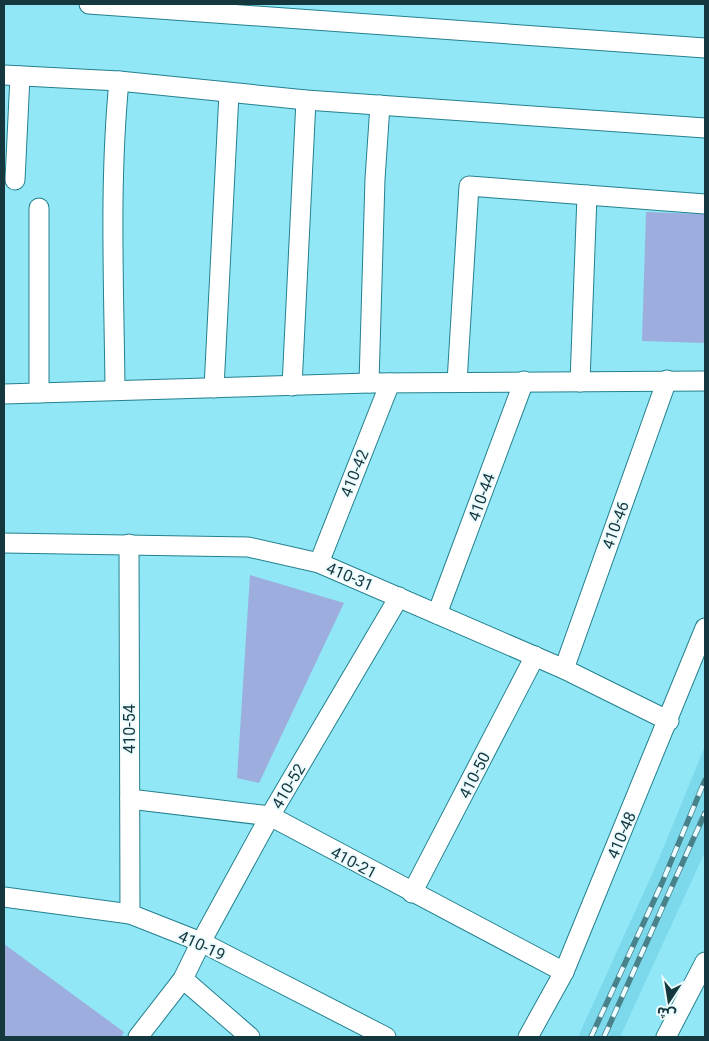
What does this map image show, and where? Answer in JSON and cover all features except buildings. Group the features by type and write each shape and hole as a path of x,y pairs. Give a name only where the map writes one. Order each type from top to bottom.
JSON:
{"street":[{"path":"89,4 705,48"},
{"path":"15,180 12,76 119,81 306,100 705,128"},
{"path":"114,389 113,183 114,137 119,81"},
{"path":"214,388 229,93"},
{"path":"292,386 306,100"},
{"path":"369,383 375,179 380,105"},
{"path":"457,382 469,186 705,204"},
{"path":"580,382 587,195"},
{"path":"39,208 39,393"},
{"name":"410-46","path":"564,669 666,380"},
{"name":"410-44","path":"437,614 524,381"},
{"path":"4,394 114,389 369,383 705,381"},
{"name":"410-42","path":"319,563 390,383"},
{"name":"410-31","path":"4,543 248,547 319,563 564,669 669,721"},
{"name":"410-54","path":"129,544 130,914"},
{"name":"410-52","path":"138,1037 183,979 201,942 270,816 399,597"},
{"name":"410-48","path":"528,1037 564,972 669,721 705,628"},
{"name":"410-50","path":"412,894 535,656"},
{"name":"410-21","path":"130,799 270,816 412,894 564,972"},
{"name":"410-19","path":"4,897 130,914 201,942 386,1037"},
{"path":"666,1037 705,962"},
{"path":"183,979 250,1037"}],"shaded area":[{"path":"646,212 705,214 705,343 642,341"},
{"path":"250,575 344,603 259,783 237,778"},
{"path":"705,746 705,852 620,1037 578,1037 658,861"},
{"path":"4,944 124,1032 121,1037 4,1037"}],"railway":[{"path":"591,1037 662,883 705,780"},
{"path":"604,1037 705,813"}]}
